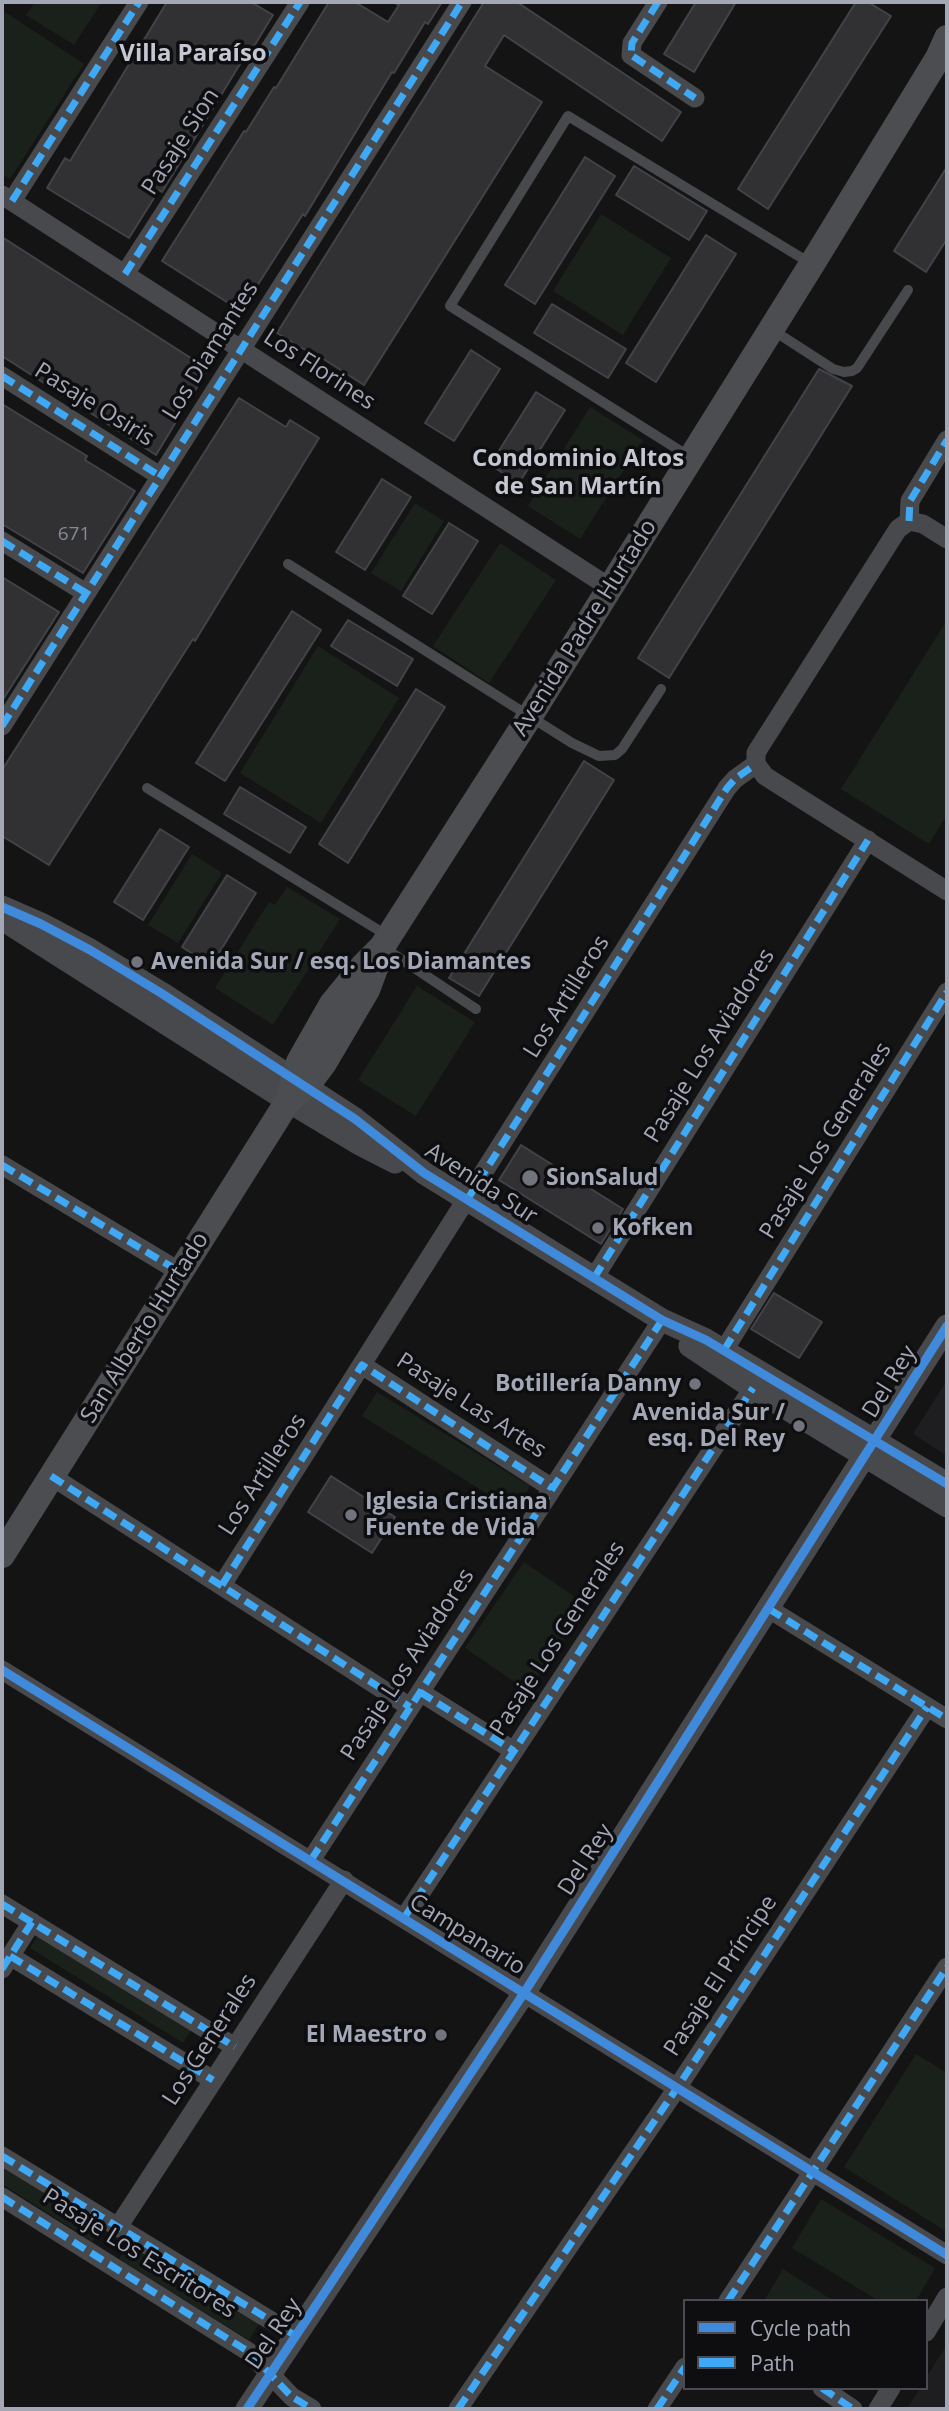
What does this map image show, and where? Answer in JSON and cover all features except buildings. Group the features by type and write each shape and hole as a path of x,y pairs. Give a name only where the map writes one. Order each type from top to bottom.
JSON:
{"main road":[{"name":"Avenida Padre Hurtado","path":"296,1089 324,1063 360,1004 386,941 530,716 944,49"},
{"name":"San Alberto Hurtado","path":"2,1555 296,1089"}],"street":[{"path":"7,198 139,2"},
{"name":"Pasaje Sion","path":"125,274 300,2"},
{"name":"Los Diamantes","path":"4,716 86,593 462,2"},
{"path":"658,2 632,43 631,55 695,98"},
{"name":"Los Florines","path":"7,198 610,587"},
{"name":"Pasaje Osiris","path":"2,376 160,476"},
{"name":"Los Artilleros","path":"222,1586 727,788 756,764 759,748 898,529 909,521 910,501 947,440"},
{"path":"909,521 923,524 947,539"},
{"path":"2,541 86,593"},
{"path":"756,764 765,776 947,891"},
{"name":"Pasaje Los Aviadores","path":"594,1278 868,840"},
{"name":"Avenida Sur","path":"2,907 90,950 219,1030 375,1152 424,1173 662,1320 724,1350 871,1449 947,1506"},
{"name":"Avenida Sur","path":"2,919 296,1089"},
{"name":"Pasaje Los Generales","path":"724,1350 947,992"},
{"path":"2,1165 180,1272"},
{"name":"Pasaje Los Aviadores","path":"311,1860 662,1320"},
{"name":"Avenida Sur","path":"662,1320 695,1349 752,1388 871,1449 947,1484"},
{"name":"Del Rey","path":"247,2409 524,1993 947,1326"},
{"name":"Pasaje Las Artes","path":"362,1365 552,1488"},
{"name":"Pasaje Los Generales","path":"404,1918 752,1388"},
{"path":"51,1476 222,1586 415,1699 514,1751"},
{"path":"769,1609 947,1719"},
{"name":"Campanario","path":"2,1670 947,2255"},
{"name":"Pasaje El Príncipe","path":"458,2409 677,2088 927,1707"},
{"name":"Los Generales","path":"118,2227 344,1880"},
{"path":"2,1904 235,2047"},
{"path":"32,1922 6,1962 214,2080"},
{"path":"729,2299 947,1967"},
{"name":"Pasaje Los Escritores","path":"2,2156 296,2336"},
{"name":"Pasaje Los Escritores","path":"2,2197 249,2352 292,2397 312,2409"},
{"path":"928,2329 947,2297"},
{"path":"657,2409 683,2370"},
{"path":"825,2390 853,2409"},
{"path":"878,2409 890,2390"}],"lane":[{"path":"691,458 450,306 568,116 811,264"},
{"path":"770,329 833,369 852,372 908,290"},
{"path":"288,564 584,750 599,756 615,755 622,749 661,689"},
{"path":"147,788 386,941 476,1009"}],"shaded area":[{"path":"35,2 102,2 74,45 26,15"},
{"path":"2,10 84,64 10,179 2,174"},
{"path":"601,214 671,258 623,335 553,291"},
{"path":"590,407 643,440 580,539 528,506"},
{"path":"415,503 444,521 401,591 371,573"},
{"path":"500,543 556,580 489,683 433,646"},
{"path":"947,620 947,815 929,844 841,789"},
{"path":"318,646 399,698 321,823 240,773"},
{"path":"192,854 222,873 178,943 148,925"},
{"path":"287,887 340,919 273,1025 215,988 269,902 275,905"},
{"path":"417,986 475,1022 416,1116 358,1080"},
{"path":"947,1380 947,1456 913,1434"},
{"path":"377,1392 530,1486 515,1511 362,1416"},
{"path":"524,1562 587,1605 528,1691 465,1648"},
{"path":"40,1932 193,2027 183,2043 30,1948"},
{"path":"916,2054 947,2073 947,2232 844,2167"},
{"path":"2,2161 103,2225 93,2242 2,2184"},
{"path":"821,2199 935,2268 917,2299 876,2299 792,2248"},
{"path":"129,2243 259,2324 249,2340 119,2259"},
{"path":"783,2269 831,2299 765,2299"},
{"path":"947,2344 947,2409 907,2409 919,2390 928,2390 928,2375"}],"marked path":[{"path":"12,201 139,2"},
{"path":"125,274 300,2"},
{"path":"2,726 462,2"},
{"path":"658,2 632,43 631,55 695,98"},
{"path":"2,376 160,476"},
{"path":"909,521 910,501 947,440"},
{"path":"2,541 86,593"},
{"path":"467,1200 727,788 756,764"},
{"path":"594,1278 868,840"},
{"path":"724,1350 947,992"},
{"path":"2,1165 180,1272"},
{"path":"311,1860 662,1320"},
{"path":"222,1585 362,1365 552,1488"},
{"path":"404,1918 753,1388"},
{"path":"51,1476 410,1707"},
{"path":"769,1609 947,1719"},
{"path":"420,1692 514,1751"},
{"path":"458,2409 677,2088 927,1707"},
{"path":"2,1904 235,2047"},
{"path":"2,1969 32,1922"},
{"path":"10,1956 213,2080"},
{"path":"729,2299 947,1967"},
{"path":"2,2156 296,2336"},
{"path":"2,2197 249,2352 292,2397 312,2409"},
{"path":"657,2409 683,2370"},
{"path":"825,2390 853,2409"}],"cycle path":[{"path":"2,907 90,950 161,993 355,1119 424,1173 662,1320 706,1340 947,1484"},
{"path":"247,2409 524,1993 947,1326"},
{"path":"2,1670 947,2255"}],"place":[{"name":"Avenida Sur / esq. Los Diamantes","path":"137,962"},
{"name":"SionSalud","path":"530,1178"},
{"name":"Kofken","path":"598,1228"},
{"name":"Botillería Danny","path":"695,1384"},
{"name":"Avenida Sur / esq. Del Rey","path":"799,1426"},
{"name":"Iglesia Cristiana Fuente de Vida","path":"351,1515"},
{"name":"El Maestro","path":"441,2035"}],"district":[{"name":"Villa Paraíso","path":"193,54"},
{"name":"Condominio Altos de San Martín","path":"578,473"}]}
